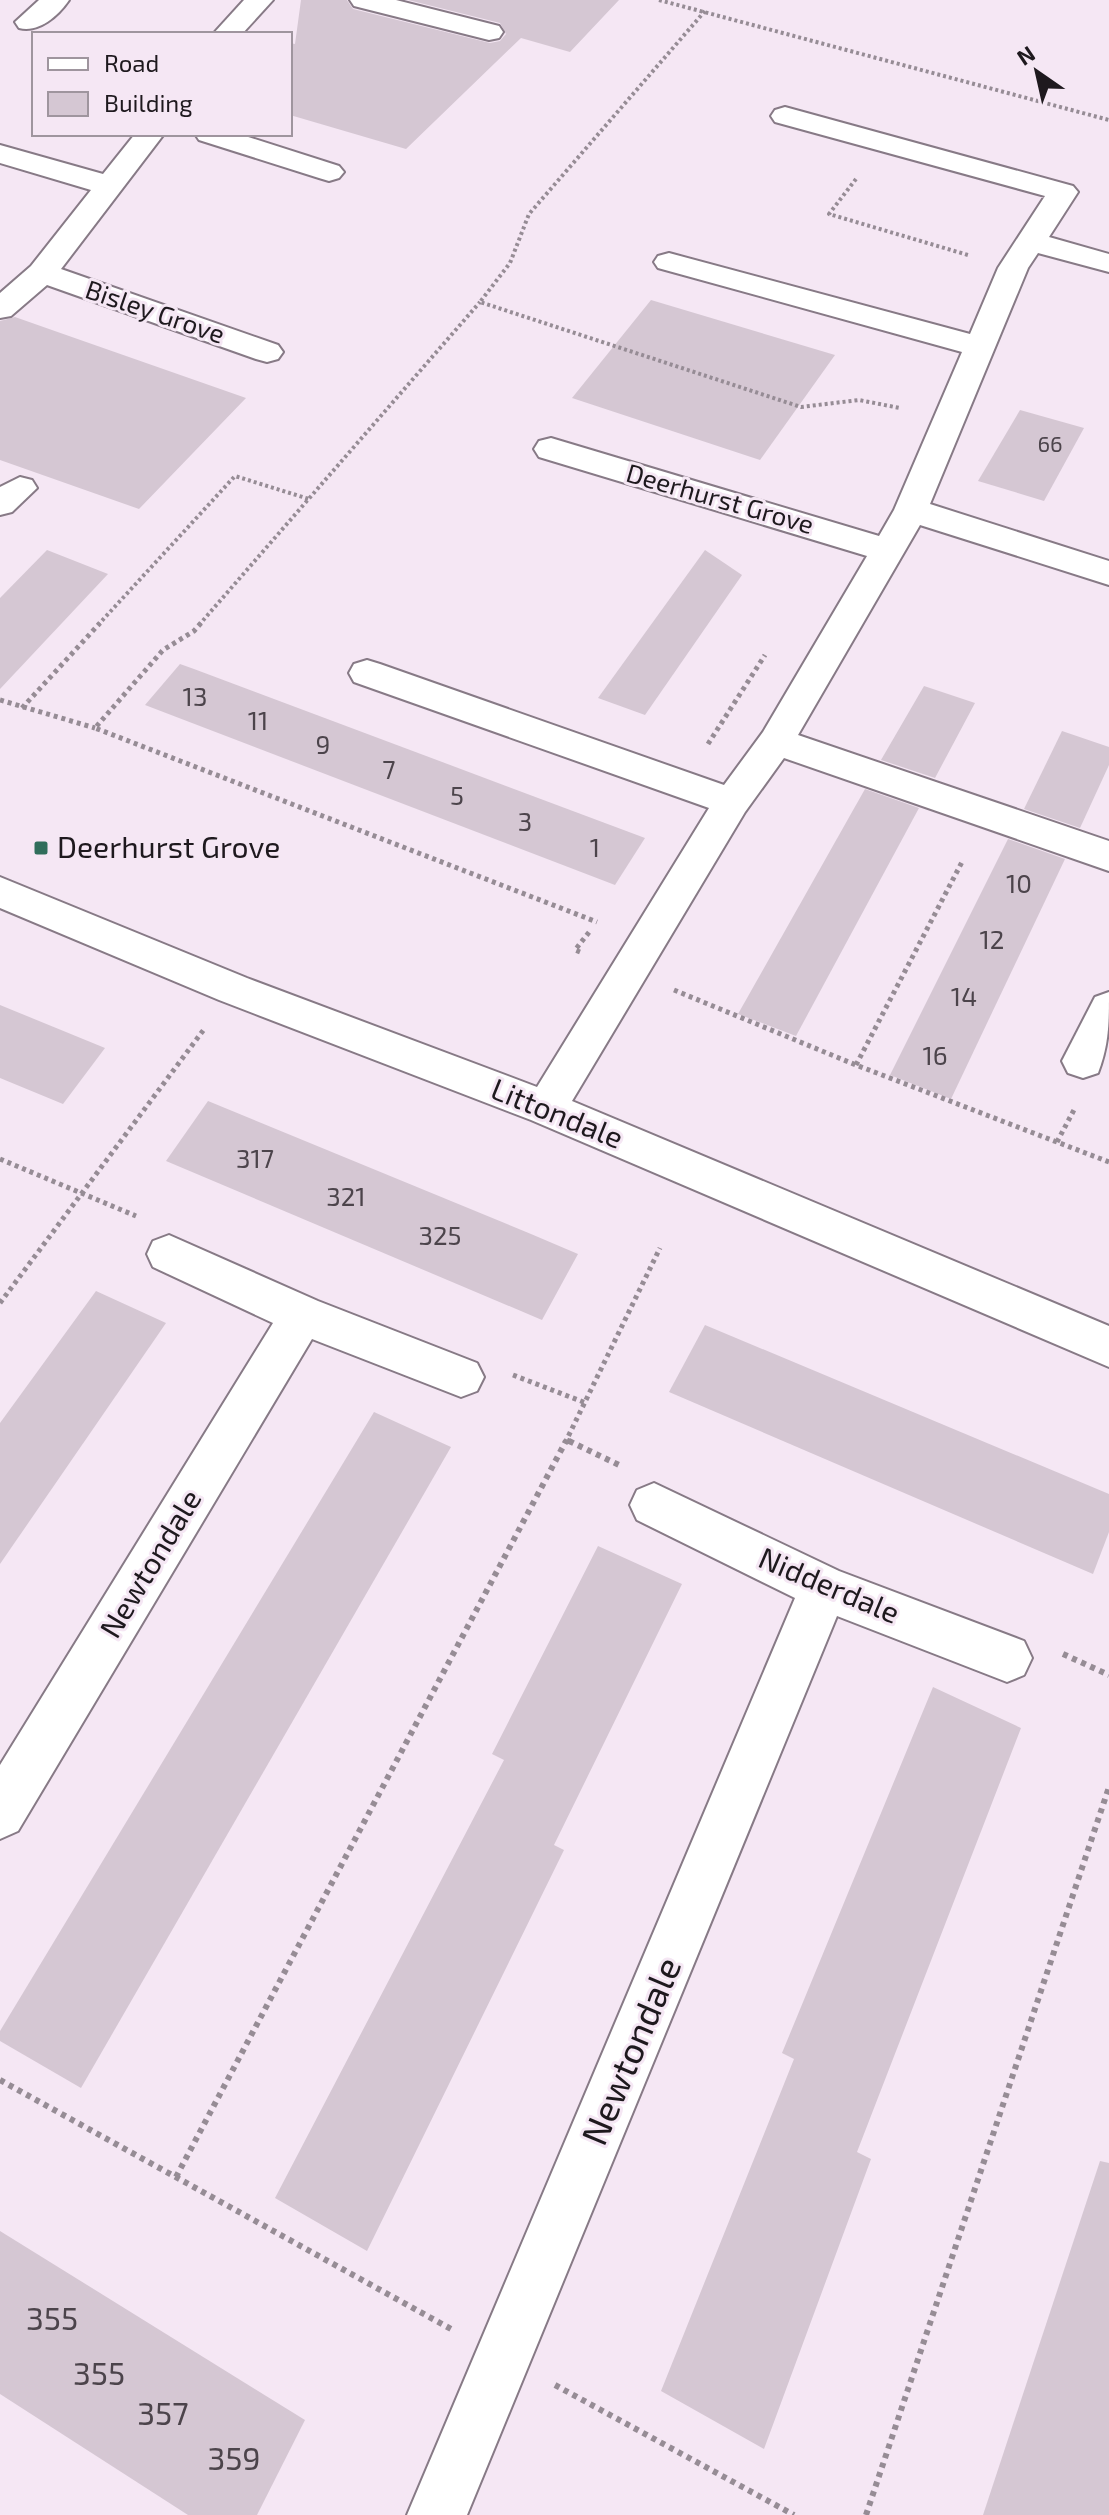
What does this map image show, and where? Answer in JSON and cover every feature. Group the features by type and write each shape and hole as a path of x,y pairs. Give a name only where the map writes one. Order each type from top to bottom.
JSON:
{"street":[{"path":"29,22 55,0"},
{"path":"229,32 259,0"},
{"path":"364,0 489,32"},
{"path":"546,1108 732,802 776,741 911,510 1013,268 1033,242 1063,192 785,116"},
{"name":"Bisley Grove","path":"0,309 42,273 148,136"},
{"path":"218,136 338,163 304,197"},
{"path":"0,154 108,185"},
{"path":"1033,242 1109,263"},
{"path":"669,262 978,346"},
{"name":"Bisley Grove","path":"42,273 268,354"},
{"name":"Deerhurst Grove","path":"551,449 888,550"},
{"path":"911,510 1109,573"},
{"path":"367,673 732,802"},
{"path":"776,741 1109,856"},
{"name":"Littondale","path":"0,892 233,989 546,1108 1109,1347"},
{"path":"1083,1061 1109,1008"},
{"path":"169,1254 302,1315 461,1377"},
{"name":"Newtondale","path":"0,1813 302,1315"},
{"name":"Nidderdale","path":"654,1505 824,1588 1007,1658"},
{"name":"Newtondale","path":"437,2515 824,1588"}],"path":[{"path":"659,0 1109,120"},
{"path":"705,11 529,214 510,263 480,302 801,407 859,400 901,407 895,421"},
{"path":"883,143 829,214 970,256"},
{"path":"22,708 235,476 309,499"},
{"path":"681,785 766,653"},
{"path":"0,700 95,728"},
{"path":"856,1065 962,862"},
{"path":"595,924 575,950 856,1065 1109,1162"},
{"path":"0,1303 233,989"},
{"path":"0,1159 157,1225 169,1254"},
{"path":"176,2177 586,1403 660,1248"},
{"path":"461,1377 494,1368 586,1403"},
{"path":"866,2515 1109,1787"},
{"path":"0,2080 794,2515"}],"building":[{"path":"301,0 347,0 353,9 490,43 500,41 506,34 500,23 408,0 619,0 570,52 521,38 406,149 292,116 292,43 295,44"},
{"path":"651,300 835,355 760,460 572,398"},
{"path":"15,317 246,398 139,509 0,460 0,321"},
{"path":"1020,410 1084,428 1044,501 978,481"},
{"path":"47,550 108,574 0,689 0,598"},
{"path":"705,550 742,575 645,715 598,698"},
{"path":"180,664 645,838 615,885 145,705"},
{"path":"924,686 975,703 935,778 881,760"},
{"path":"1062,731 1109,747 1109,765 1080,828 1024,809"},
{"path":"865,789 919,808 796,1036 738,1014"},
{"path":"1008,839 1065,859 951,1099 890,1075"},
{"path":"0,1005 105,1048 63,1104 0,1078"},
{"path":"208,1101 578,1254 542,1320 166,1161"},
{"path":"96,1291 166,1323 0,1564 0,1423"},
{"path":"705,1325 1109,1494 1109,1532 1093,1574 669,1392"},
{"path":"374,1412 451,1447 81,2088 0,2041 0,2031"},
{"path":"598,1546 682,1584 554,1845 564,1850 367,2251 275,2198 504,1760 492,1754"},
{"path":"933,1687 1021,1728 857,2152 871,2159 764,2449 661,2391 794,2059 782,2053"},
{"path":"1100,2161 1109,2163 1109,2515 983,2515"},
{"path":"0,2231 305,2420 257,2515 188,2515 0,2394"}],"place":[{"name":"Deerhurst Grove","path":"41,848"}]}
